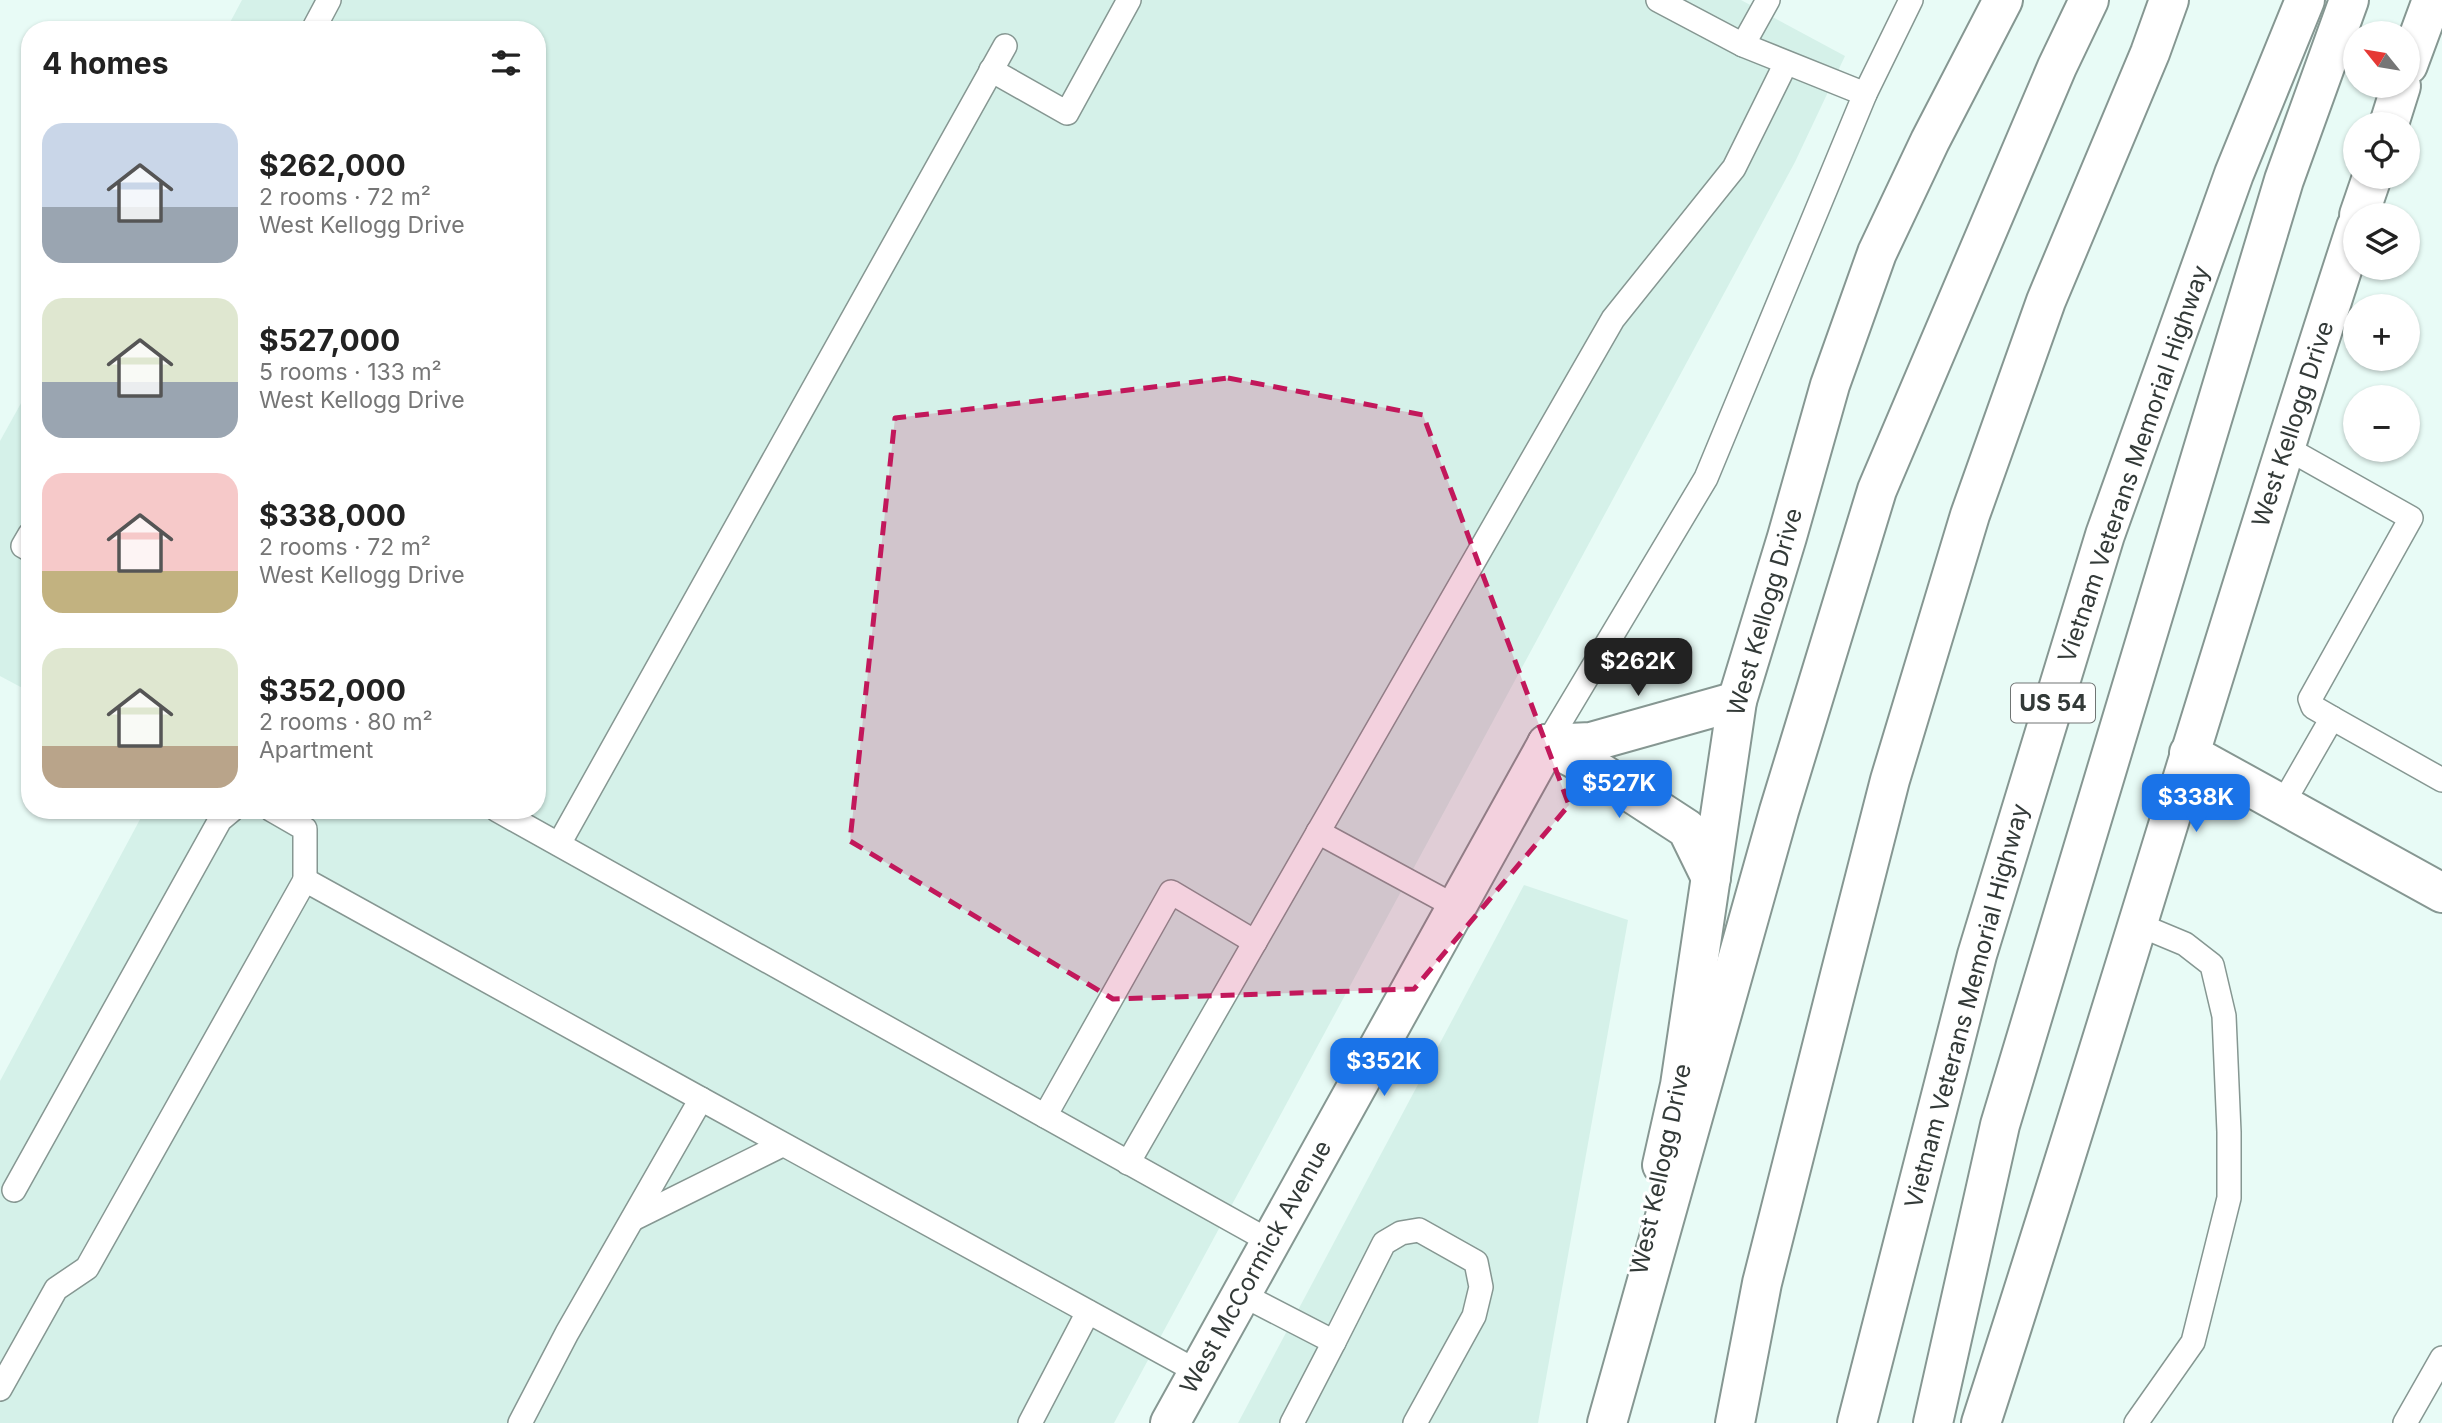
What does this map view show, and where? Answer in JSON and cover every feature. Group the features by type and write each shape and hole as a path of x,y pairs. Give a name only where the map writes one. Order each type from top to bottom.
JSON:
{"main road":[{"name":"West Kellogg Drive","path":"1607,1423 1680,1086 1737,701 1830,385 1877,253 1930,141 2003,0"},
{"path":"1607,1423 1779,811 1877,490 2057,67 2089,0"},
{"path":"1735,1423 1762,1283 1843,962 1891,780 1966,528 2046,300 2145,65 2169,0"},
{"name":"Vietnam Veterans Memorial Highway","path":"1857,1423 1977,955 2105,535 2234,174 2305,0"},
{"path":"1933,1423 2000,1125 2284,180 2348,0"},
{"path":"2420,32 2432,0"},
{"name":"West Kellogg Drive","path":"1981,1423 2061,1176 2189,753 2343,267"},
{"path":"1547,744 1591,742 1737,701"},
{"path":"1547,744 1601,773 1687,829 1711,877"},
{"name":"West McCormick Avenue","path":"1170,1423 1547,744"},
{"path":"2189,753 2442,893"}],"lane":[{"path":"318,21 329,0"},
{"path":"991,70 1067,113 1129,0"},
{"path":"1658,0 1743,45 1865,94"},
{"path":"1743,45 1769,0"},
{"path":"1547,744 1706,478 1865,94 1911,0"},
{"path":"559,845 1005,46"},
{"path":"1128,1163 1613,319 1734,168 1786,63"},
{"path":"2285,447 2411,518 2310,699 2313,707 2442,780"},
{"path":"2282,805 2332,718"},
{"path":"14,1190 221,819"},
{"path":"0,1389 55,1289 87,1268 305,880 306,829 288,819"},
{"path":"513,819 1269,1241"},
{"path":"1318,832 1458,908"},
{"path":"305,880 1198,1372"},
{"path":"1045,1116 1171,892 1255,942"},
{"path":"2136,1423 2193,1342 2229,1198 2224,1016 2212,965 2185,944 2137,924"},
{"path":"520,1423 567,1333 701,1099"},
{"path":"633,1219 782,1145"},
{"path":"1292,1423 1384,1243 1401,1233 1419,1230 1476,1262 1481,1287 1474,1316 1415,1423"},
{"path":"1241,1294 1334,1342"},
{"path":"1030,1423 1088,1312"},
{"path":"2405,1423 2442,1358"}],"highlighted area":[{"path":"1228,378 1423,415 1569,805 1414,989 1113,999 850,841 895,418"}],"shaded area":[{"path":"242,0 1741,0 1845,56 1795,162 1114,1423 0,1423 0,1081 140,819 546,819 546,21 231,21"},
{"path":"21,403 21,687 0,676 0,441"},
{"path":"1524,885 1628,920 1538,1423 1238,1423"}]}
